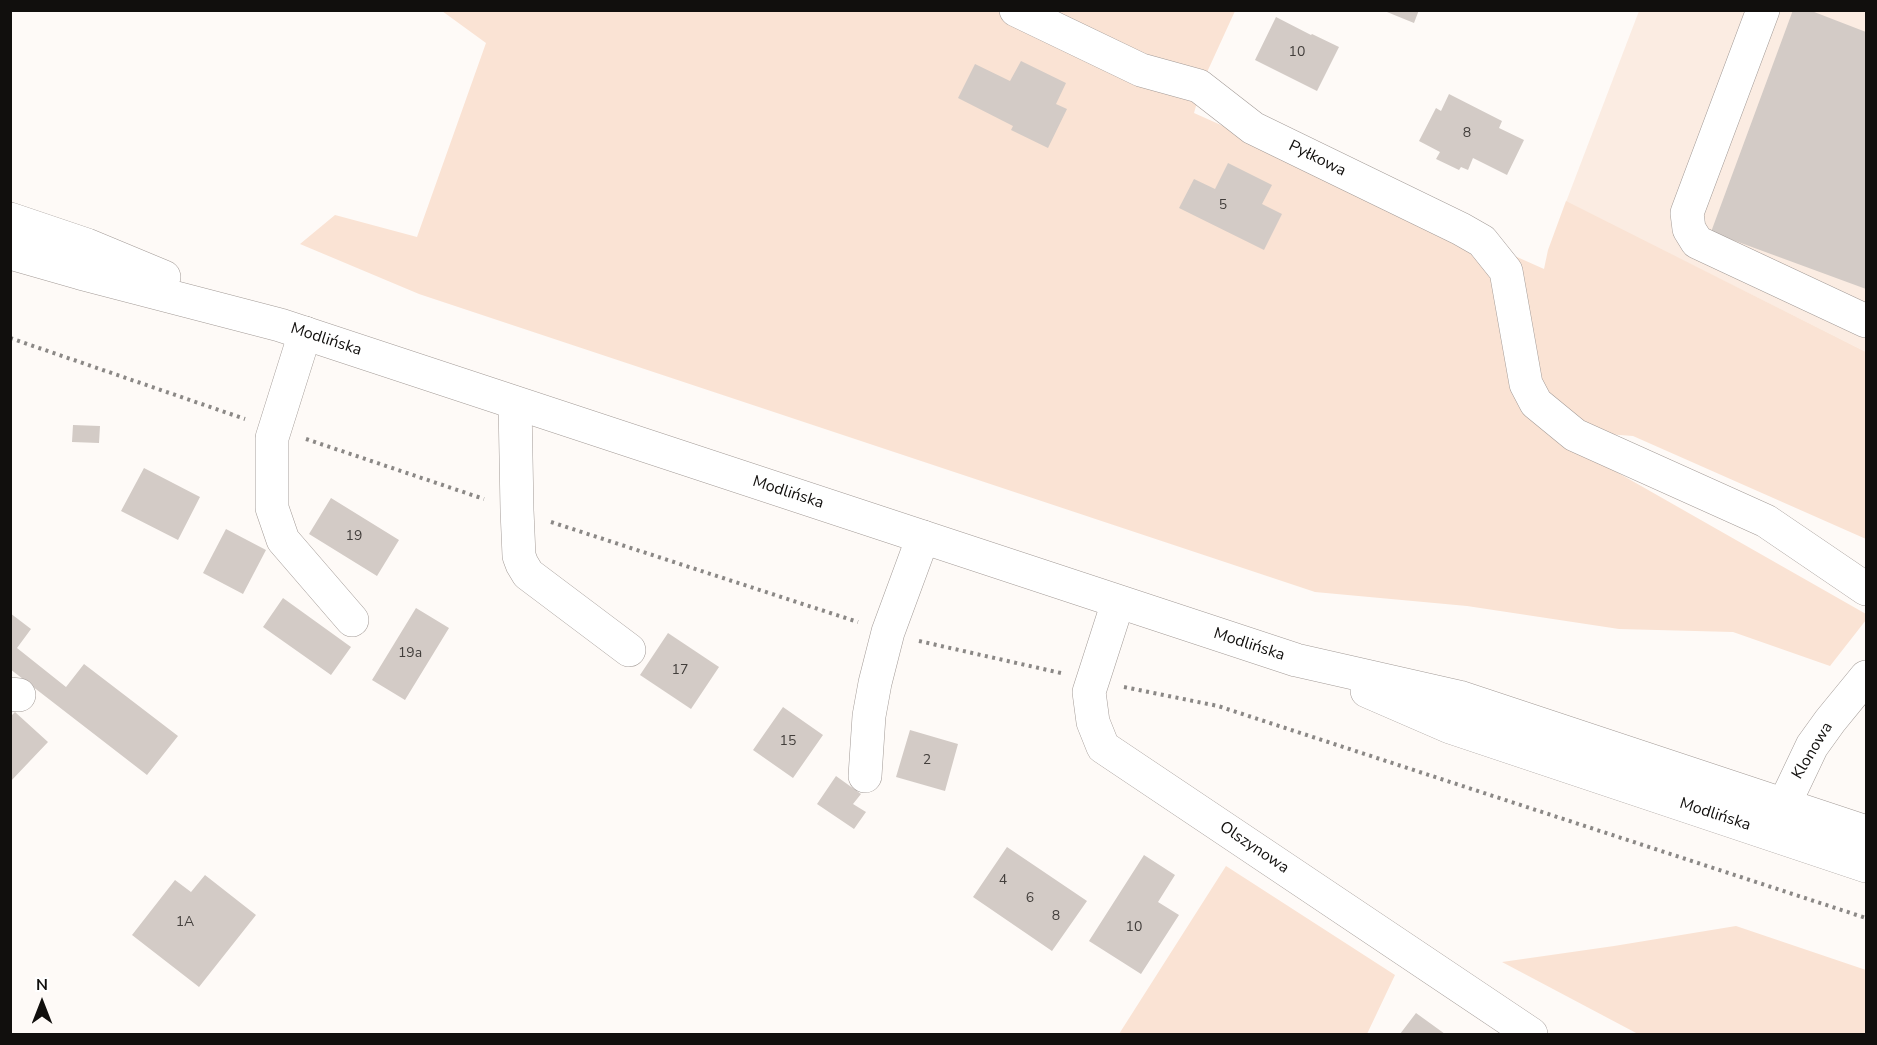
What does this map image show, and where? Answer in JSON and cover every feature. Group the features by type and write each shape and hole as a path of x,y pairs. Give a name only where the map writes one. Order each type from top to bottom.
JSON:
{"main road":[{"name":"Pyłkowa","path":"1016,10 1141,70 1199,86 1253,128 1482,241 1506,271 1526,384 1536,403 1575,435 1766,521 1866,589"},
{"path":"1763,10 1687,213 1689,229 1697,243 1866,321"},
{"name":"Modlińska","path":"10,219 87,245 292,329"},
{"name":"Modlińska","path":"10,253 292,329 1296,660 1450,727 1777,818 1866,832"},
{"path":"292,329 272,438 272,507 283,540 352,620"},
{"path":"515,403 517,510 519,556 522,564 528,574 630,650"},
{"path":"865,776 869,716 875,683 888,632 922,537"},
{"name":"Olszynowa","path":"1118,602 1089,692 1093,722 1103,747 1531,1035"},
{"name":"Klonowa","path":"1777,818 1812,746 1866,677"},
{"name":"Modlińska","path":"1777,818 1866,866"}],"path":[{"path":"10,338 275,429 888,632 925,643 1092,681 1218,706 1866,918"}],"shaded area":[{"path":"442,11 1235,11 1203,81 1194,113 1544,269 1548,250 1566,201 1866,352 1866,539 1633,436 1541,429 1866,614 1866,620 1830,666 1733,632 1619,629 1467,606 1315,592 419,294 300,244 335,215 417,237 486,43"},
{"path":"1639,11 1866,11 1866,352 1566,202"},
{"path":"1226,866 1395,975 1367,1034 1119,1034"},
{"path":"1736,926 1866,970 1866,1034 1638,1034 1502,962 1614,946"}],"building":[{"path":"1382,10 1419,10 1414,23"},
{"path":"1793,10 1809,10 1866,32 1866,289 1711,232"},
{"path":"1276,17 1339,47 1317,91 1255,60"},
{"path":"1021,61 1066,83 1056,104 1067,109 1048,148 1011,130 1013,126 958,98 975,64 1010,81"},
{"path":"1449,94 1502,121 1499,128 1524,140 1507,175 1473,158 1468,170 1461,167 1459,170 1436,159 1440,152 1419,141 1436,108 1441,111"},
{"path":"1228,163 1272,185 1262,204 1282,214 1264,250 1179,208 1194,179 1215,189"},
{"path":"73,425 100,426 99,443 72,442"},
{"path":"144,468 200,497 178,540 121,511"},
{"path":"331,498 399,540 377,576 309,534"},
{"path":"226,529 266,550 243,594 203,573"},
{"path":"283,598 351,647 331,675 263,627"},
{"path":"416,608 449,628 405,700 372,680"},
{"path":"10,613 31,629 17,648 66,687 84,664 178,736 147,775 10,669"},
{"path":"668,633 719,667 691,709 640,675"},
{"path":"783,707 823,735 793,778 753,750"},
{"path":"15,712 48,742 10,782 10,717"},
{"path":"910,730 958,744 945,791 896,777"},
{"path":"836,776 861,794 853,804 866,812 854,829 817,804"},
{"path":"1007,847 1087,901 1052,951 973,897"},
{"path":"1144,855 1175,875 1158,902 1179,915 1141,974 1089,941"},
{"path":"205,875 256,915 199,987 132,935 175,880 191,892"},
{"path":"1416,1013 1445,1034 1400,1034"}]}
